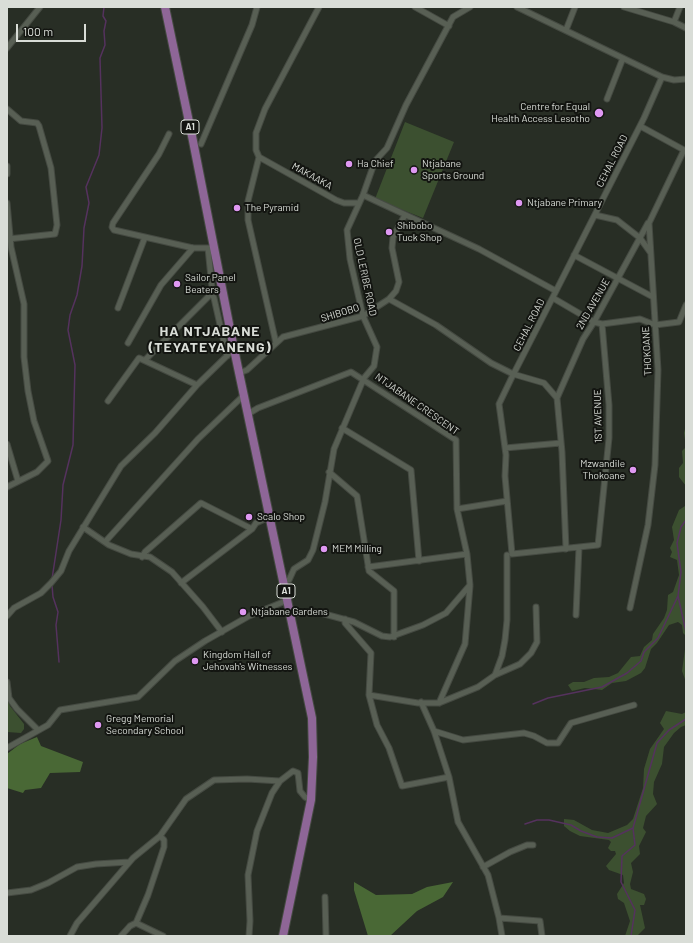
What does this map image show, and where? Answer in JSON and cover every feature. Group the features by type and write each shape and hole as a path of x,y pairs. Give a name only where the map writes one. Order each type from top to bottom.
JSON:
{"main road":[{"name":"A1","path":"165,7 193,141 211,248 288,600 312,718 313,770 311,800 283,936"}],"street":[{"path":"7,48 40,7"},
{"path":"201,144 252,25 257,7"},
{"path":"276,343 248,220 248,201 258,157 255,142 258,124 294,51 319,7"},
{"path":"415,7 449,26"},
{"name":"OLD LERIBE ROAD","path":"283,582 289,580 294,569 308,560 313,550 325,502 334,449 364,378 374,366 377,347 363,316 350,259 347,230 363,195 375,161 387,148 406,104 453,17 470,7"},
{"path":"517,7 662,76 674,80 686,79"},
{"path":"566,30 575,7"},
{"path":"624,7 674,22 686,28"},
{"path":"674,22 680,7"},
{"path":"607,99 623,58"},
{"name":"CEHAL ROAD","path":"495,675 502,656 506,633 509,555 505,448 499,404 640,126 662,76"},
{"path":"7,109 21,121 37,123 39,126 51,168 57,225 55,234 9,239"},
{"name":"THOKOANE","path":"630,608 648,525 655,466 658,370 649,222 685,151 640,126"},
{"path":"168,134 155,161 112,225 114,230 145,238 193,248 211,248 211,293 214,298 226,356"},
{"name":"MAKAAKA","path":"258,157 336,200 344,203 359,203"},
{"path":"7,166 7,174"},
{"name":"CEHAL ROAD","path":"363,195 479,250 556,291"},
{"path":"7,203 9,239 24,304 24,358 31,408 37,432 48,461 37,472 7,487"},
{"name":"SHIBOBO","path":"239,373 247,370 276,343 289,334 312,330 363,316 389,299 396,291 399,282 392,248 393,236 405,215"},
{"path":"595,215 617,220 640,238 650,253"},
{"name":"2ND AVENUE","path":"566,549 558,398 583,339 594,322 649,222"},
{"path":"118,308 145,238"},
{"path":"128,343 161,286 193,248"},
{"path":"574,256 653,297"},
{"path":"145,360 205,301 211,293"},
{"path":"553,298 594,322 602,324 640,319 655,325 679,322 686,305"},
{"path":"389,299 436,326 491,363 513,374 544,383 558,398"},
{"name":"1ST AVENUE","path":"509,555 598,545 609,438 602,324"},
{"path":"7,616 14,608 41,593 52,583 61,571 69,551 83,527 121,466 155,432 197,385 234,349"},
{"path":"108,401 139,358 197,385"},
{"name":"NTJABANE CRESCENT","path":"248,414 258,408 351,372 364,378 456,440 457,509 467,554 470,585 465,644 439,703"},
{"path":"105,542 198,439 244,396"},
{"path":"342,428 411,470 420,561"},
{"path":"505,448 561,443"},
{"path":"7,444 18,482"},
{"path":"329,472 356,496 369,571 394,591 394,637"},
{"path":"457,509 507,501"},
{"path":"142,557 145,552 201,503 252,529"},
{"path":"181,582 252,529 256,523 269,517"},
{"path":"83,527 117,549 142,557 150,557 172,572 222,632"},
{"path":"576,615 579,547"},
{"path":"368,567 467,554"},
{"path":"290,614 317,612 354,622 382,636 394,637 446,613 470,585"},
{"path":"7,748 48,725 60,710 138,697 175,661 205,641 249,616 288,600"},
{"path":"369,695 439,703 478,687 495,675 520,664 531,653 537,642 536,607"},
{"path":"345,619 345,623 371,653 369,695 377,725 390,748 402,786 449,777"},
{"path":"7,682 9,698 16,710 38,730"},
{"path":"421,702 434,731 449,777 458,822 482,867 488,875 500,918 502,936"},
{"path":"434,731 463,740 524,734 534,736 547,743 558,743 571,723 634,705"},
{"path":"249,936 250,921 248,875 257,831 272,793 280,781 293,771 298,773 300,791 305,797 311,800"},
{"path":"70,936 77,923 129,862 153,840 160,836 186,799 214,780 247,779 280,781"},
{"path":"121,936 136,923 164,847 164,840 160,836"},
{"path":"482,867 510,852 527,845 533,845"},
{"path":"7,893 31,890 48,883 76,867 129,862"},
{"path":"326,897 326,936"},
{"path":"500,918 540,921 542,936"},
{"path":"136,923 163,936"}],"green space":[{"name":"Ntjabane Sports Ground","path":"405,122 454,142 423,218 375,199"},
{"path":"686,425 686,447 684,433"},
{"path":"686,447 686,486 679,477 679,468 683,463 682,451"},
{"path":"686,497 686,636 683,633 682,625 678,622 669,625 651,649 645,668 641,673 626,681 612,683 602,690 585,688 572,691 568,685 573,682 584,682 594,678 609,677 618,673 631,657 640,656 644,647 652,640 653,634 664,618 667,610 668,595 673,592 679,575 677,560 670,557 672,552 670,548 674,540 672,527 679,510 685,506"},
{"path":"686,642 686,682 682,671"},
{"path":"7,696 10,706 24,724 24,729 21,733 7,732"},
{"path":"666,711 682,714 686,712 686,725 674,733 664,747 662,764 654,782 653,794 657,804 646,816 643,828 646,832 639,846 640,854 631,863 633,872 630,884 631,889 644,894 646,899 644,905 640,905 645,928 637,936 625,936 630,921 624,903 618,899 617,894 624,883 623,875 609,870 606,866 616,854 615,851 611,851 608,848 611,842 609,840 580,836 564,826 564,819 574,820 592,830 608,833 627,825 633,819 643,788 644,769 650,749 664,729 660,723"},
{"path":"37,737 41,746 83,762 80,772 50,773 41,788 25,790 23,793 7,788 7,754 20,744"},
{"path":"354,882 376,895 412,894 427,887 453,882 443,897 417,911 390,936 368,936 354,890"}],"waterway":[{"path":"52,579 61,520 63,485 73,445 75,365 68,330 70,315 77,295 82,266 84,228 89,203 86,187 99,155 102,128 100,58 105,45 104,31 106,21 103,16 104,7"},
{"path":"686,520 681,527 677,543 681,572 678,596 686,632"},
{"path":"52,585 53,597 58,612 56,625 59,662"},
{"path":"533,704 548,698 602,687 627,673 641,661 644,652 658,638 678,596"},
{"path":"686,651 686,662"},
{"path":"631,936 635,910 621,882 622,856 635,845 633,828 657,743 669,730 686,719"},
{"path":"525,824 537,820 549,820 571,825 581,831 597,837 612,838 633,828"}],"place":[{"name":"Centre for Equal Health Access Lesotho","path":"599,113"},
{"name":"Ha Chief","path":"349,164"},
{"name":"Ntjabane Sports Ground","path":"414,170"},
{"name":"Ntjabane Primary","path":"519,203"},
{"name":"The Pyramid","path":"237,208"},
{"name":"Shibobo Tuck Shop","path":"389,232"},
{"name":"Sailor Panel Beaters","path":"177,284"},
{"name":"Mzwandile Thokoane","path":"633,470"},
{"name":"Scalo Shop","path":"249,517"},
{"name":"MEM Milling","path":"324,549"},
{"name":"Ntjabane Gardens","path":"243,612"},
{"name":"Kingdom Hall of Jehovah's Witnesses","path":"195,661"},
{"name":"Gregg Memorial Secondary School","path":"98,725"}],"district":[{"name":"HA NTJABANE (TEYATEYANENG)","path":"210,340"}]}
